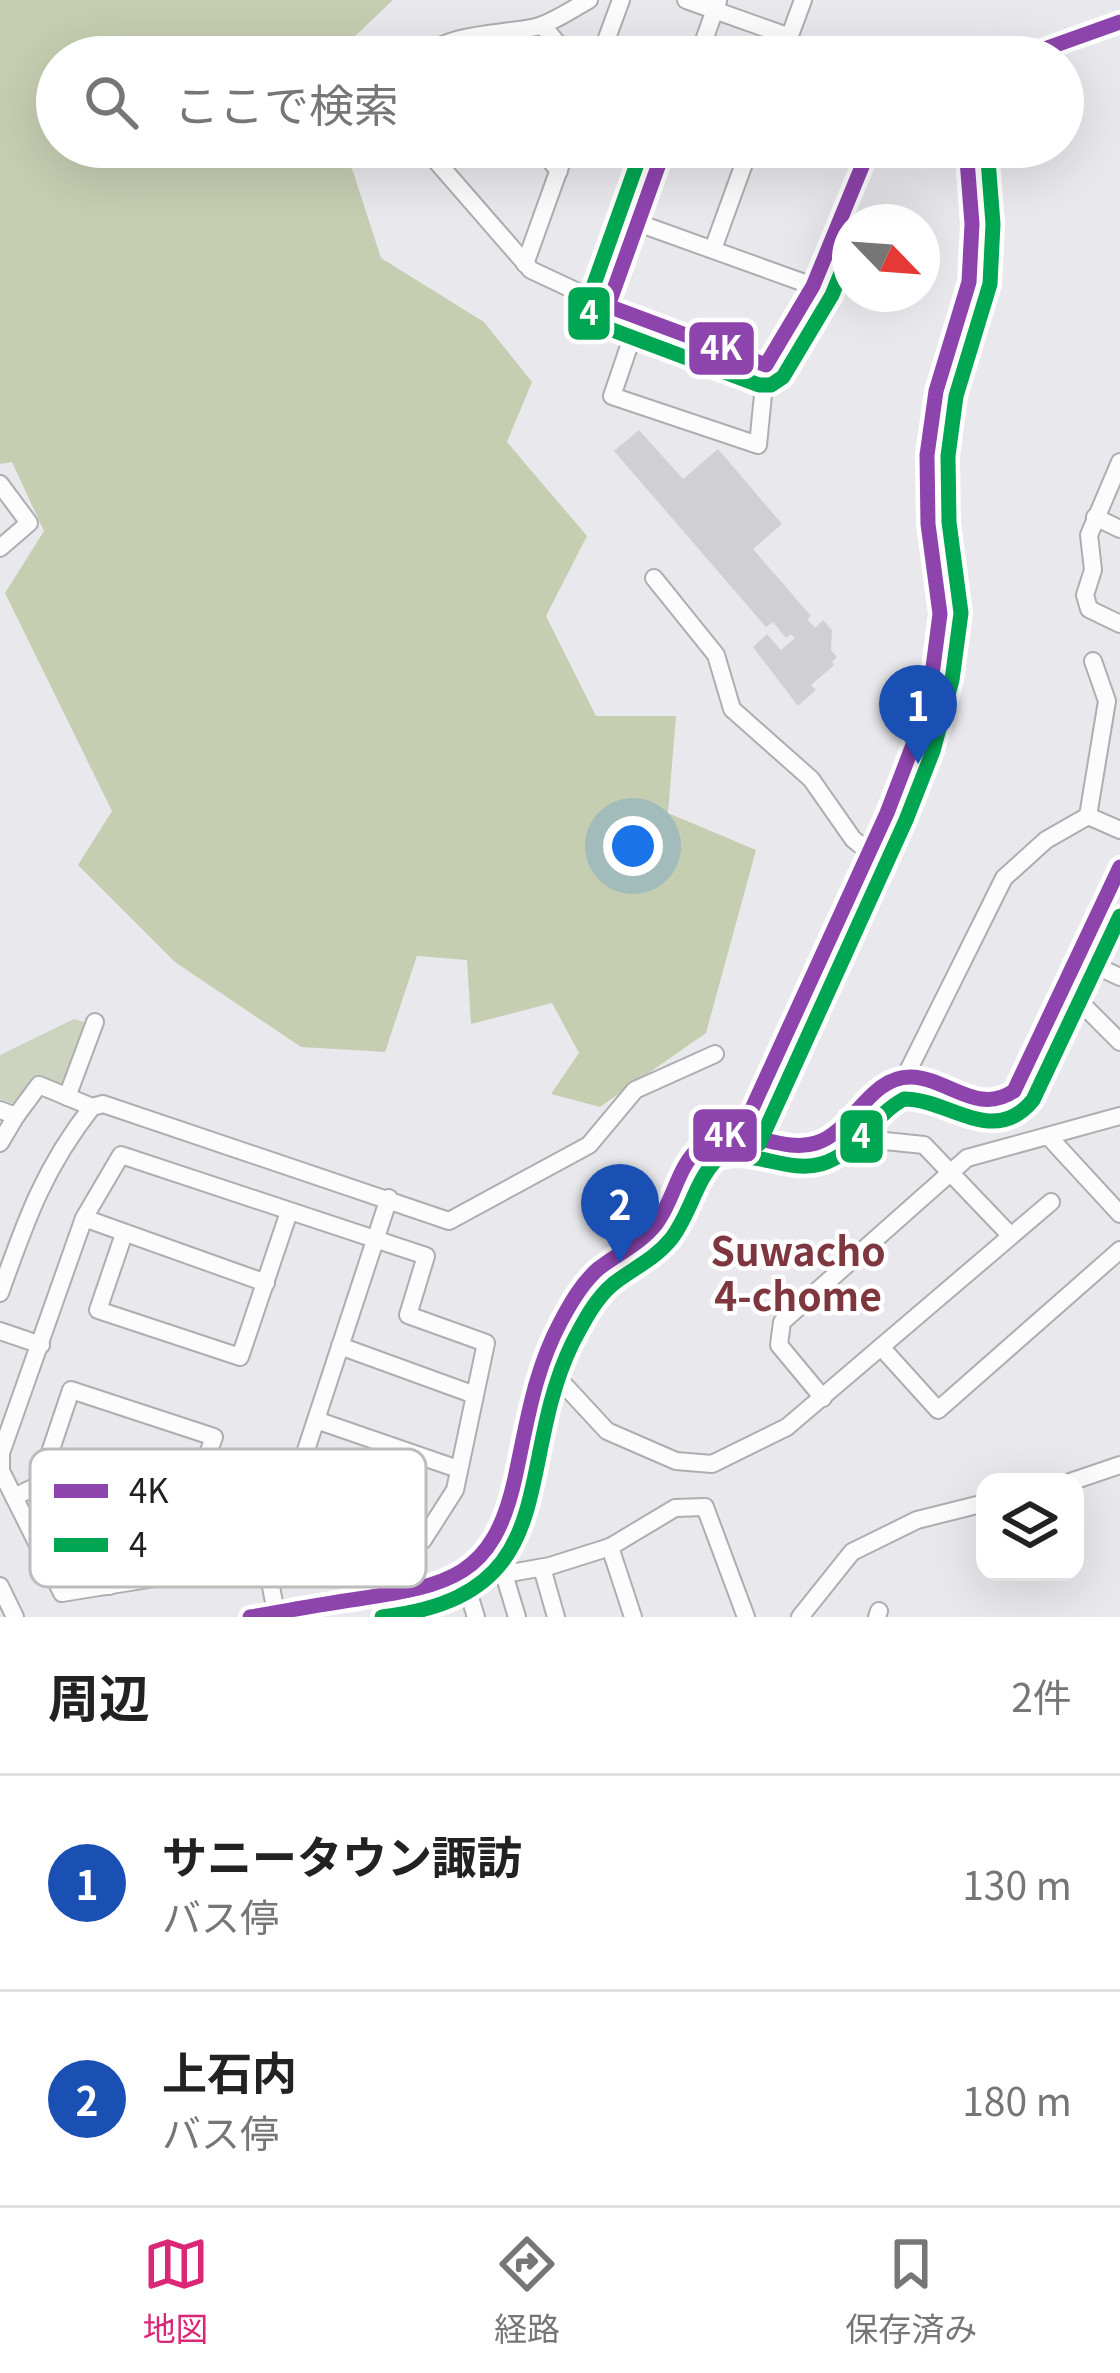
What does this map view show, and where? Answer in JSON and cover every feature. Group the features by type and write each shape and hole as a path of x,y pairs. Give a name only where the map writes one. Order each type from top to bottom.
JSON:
{"street":[{"path":"486,36 542,26 589,0"},
{"path":"608,36 621,0"},
{"path":"686,0 716,5 788,36"},
{"path":"790,36 803,0"},
{"path":"705,36 716,5"},
{"path":"1081,36 1120,22"},
{"path":"542,26 550,36"},
{"path":"442,168 525,264 608,307 766,365"},
{"path":"525,264 560,168"},
{"path":"608,307 658,168"},
{"path":"712,249 742,168"},
{"path":"639,317 611,396 758,445 766,365 813,286 861,168"},
{"path":"740,1135 870,853 920,728 939,632 930,536 929,440 933,403 971,270 974,239 968,168"},
{"path":"638,223 813,286"},
{"path":"1120,462 1089,535 1093,570 1085,596 1089,609 1120,624"},
{"path":"0,484 28,523 0,548"},
{"path":"1095,518 1120,529"},
{"path":"654,578 716,655 732,709 811,779 853,839 870,853"},
{"path":"1088,816 1106,701 1093,661"},
{"path":"1088,816 1120,830"},
{"path":"905,1077 1004,878 1046,840 1088,816"},
{"path":"250,1617 355,1609 434,1586 463,1572 487,1552 506,1517 540,1369 582,1286 652,1228 701,1144 727,1133 802,1147 841,1131 884,1086 905,1077 985,1101 1006,1099 1118,876"},
{"path":"1077,957 1120,977"},
{"path":"1064,986 1120,1042"},
{"path":"68,1097 95,1022"},
{"path":"0,1143 8,1113 39,1085 92,1107 103,1104 449,1221 589,1145 635,1090 715,1054"},
{"path":"0,1293 28,1212 52,1162 92,1107"},
{"path":"823,1398 779,1346 782,1322 967,1159 1120,1116"},
{"path":"841,1131 846,1137 925,1145 1010,1235"},
{"path":"1049,1137 1120,1214"},
{"path":"30,1529 1,1471 2,1453 83,1218 121,1155 426,1256 408,1315 486,1343 454,1490 426,1535"},
{"path":"306,1449 389,1198"},
{"path":"540,1369 556,1376 607,1431 676,1461 712,1464 787,1426 1051,1202"},
{"path":"124,1234 98,1310 240,1357 289,1212"},
{"path":"83,1218 266,1282"},
{"path":"881,1347 938,1410 1120,1250"},
{"path":"0,1331 41,1345"},
{"path":"340,1346 472,1394"},
{"path":"51,1449 71,1390 214,1437 210,1449"},
{"path":"316,1420 400,1449"},
{"path":"426,1458 458,1469"},
{"path":"1084,1477 1120,1465"},
{"path":"14,1497 30,1489"},
{"path":"800,1617 852,1552 917,1520 976,1505"},
{"path":"504,1574 610,1547 675,1508 705,1507 746,1617"},
{"path":"610,1547 633,1617"},
{"path":"487,1552 504,1574 517,1617"},
{"path":"542,1568 556,1617"},
{"path":"463,1572 476,1617"},
{"path":"0,1586 15,1617"},
{"path":"59,1587 62,1593 102,1587"},
{"path":"271,1587 276,1613"}],"green space":[{"path":"0,0 393,0 355,36 36,36 36,168 352,168 381,258 484,322 532,382 507,442 587,536 546,616 596,716 676,716 668,813 756,850 706,1033 600,1107 551,1094 579,1053 552,1003 471,1024 467,960 417,956 385,1052 301,1047 175,962 78,865 112,811 5,593 44,531 12,462 0,464"},
{"path":"74,1019 88,1023 65,1087 38,1080 17,1105 0,1099 0,1055"}],"building":[{"path":"639,430 683,479 718,449 782,524 753,549 811,616 807,619 815,628 823,620 832,630 831,650 837,657 811,685 816,690 798,706 753,647 767,634 781,650 795,638 791,634 786,638 773,622 766,627 614,451"}],"transit line":[{"name":"4K","path":"1081,36 1120,22"},
{"name":"4","path":"636,168 588,301 589,315 599,325 759,385 771,385 783,377 832,295"},
{"name":"4K","path":"657,168 608,306 766,365 813,286 861,168"},
{"name":"4K","path":"740,1135 887,813 913,745 932,675 940,614 928,524 927,455 936,391 969,282 972,224 968,168"},
{"name":"4","path":"759,1144 906,820 933,751 952,680 961,613 949,522 948,456 956,396 990,284 993,224 989,168"},
{"name":"4K","path":"426,1586 462,1571 494,1537 506,1511 538,1378 561,1321 592,1274 656,1224 693,1154 714,1138 728,1135 786,1144 816,1143 841,1128 872,1095 896,1079 925,1079 987,1100 1014,1091 1120,867"},
{"name":"4","path":"382,1617 441,1604 481,1583 508,1554 524,1519 554,1391 576,1336 607,1290 671,1239 716,1160 741,1156 794,1166 821,1164 845,1152 904,1099 987,1121 1018,1114 1033,1100 1120,916"},
{"name":"4K","path":"250,1617 421,1587"}],"place":[{"name":"サニータウン諏訪","path":"918,764"},
{"name":"上石内","path":"620,1263"}],"district":[{"name":"Suwacho 4-chome","path":"798,1274"}]}
